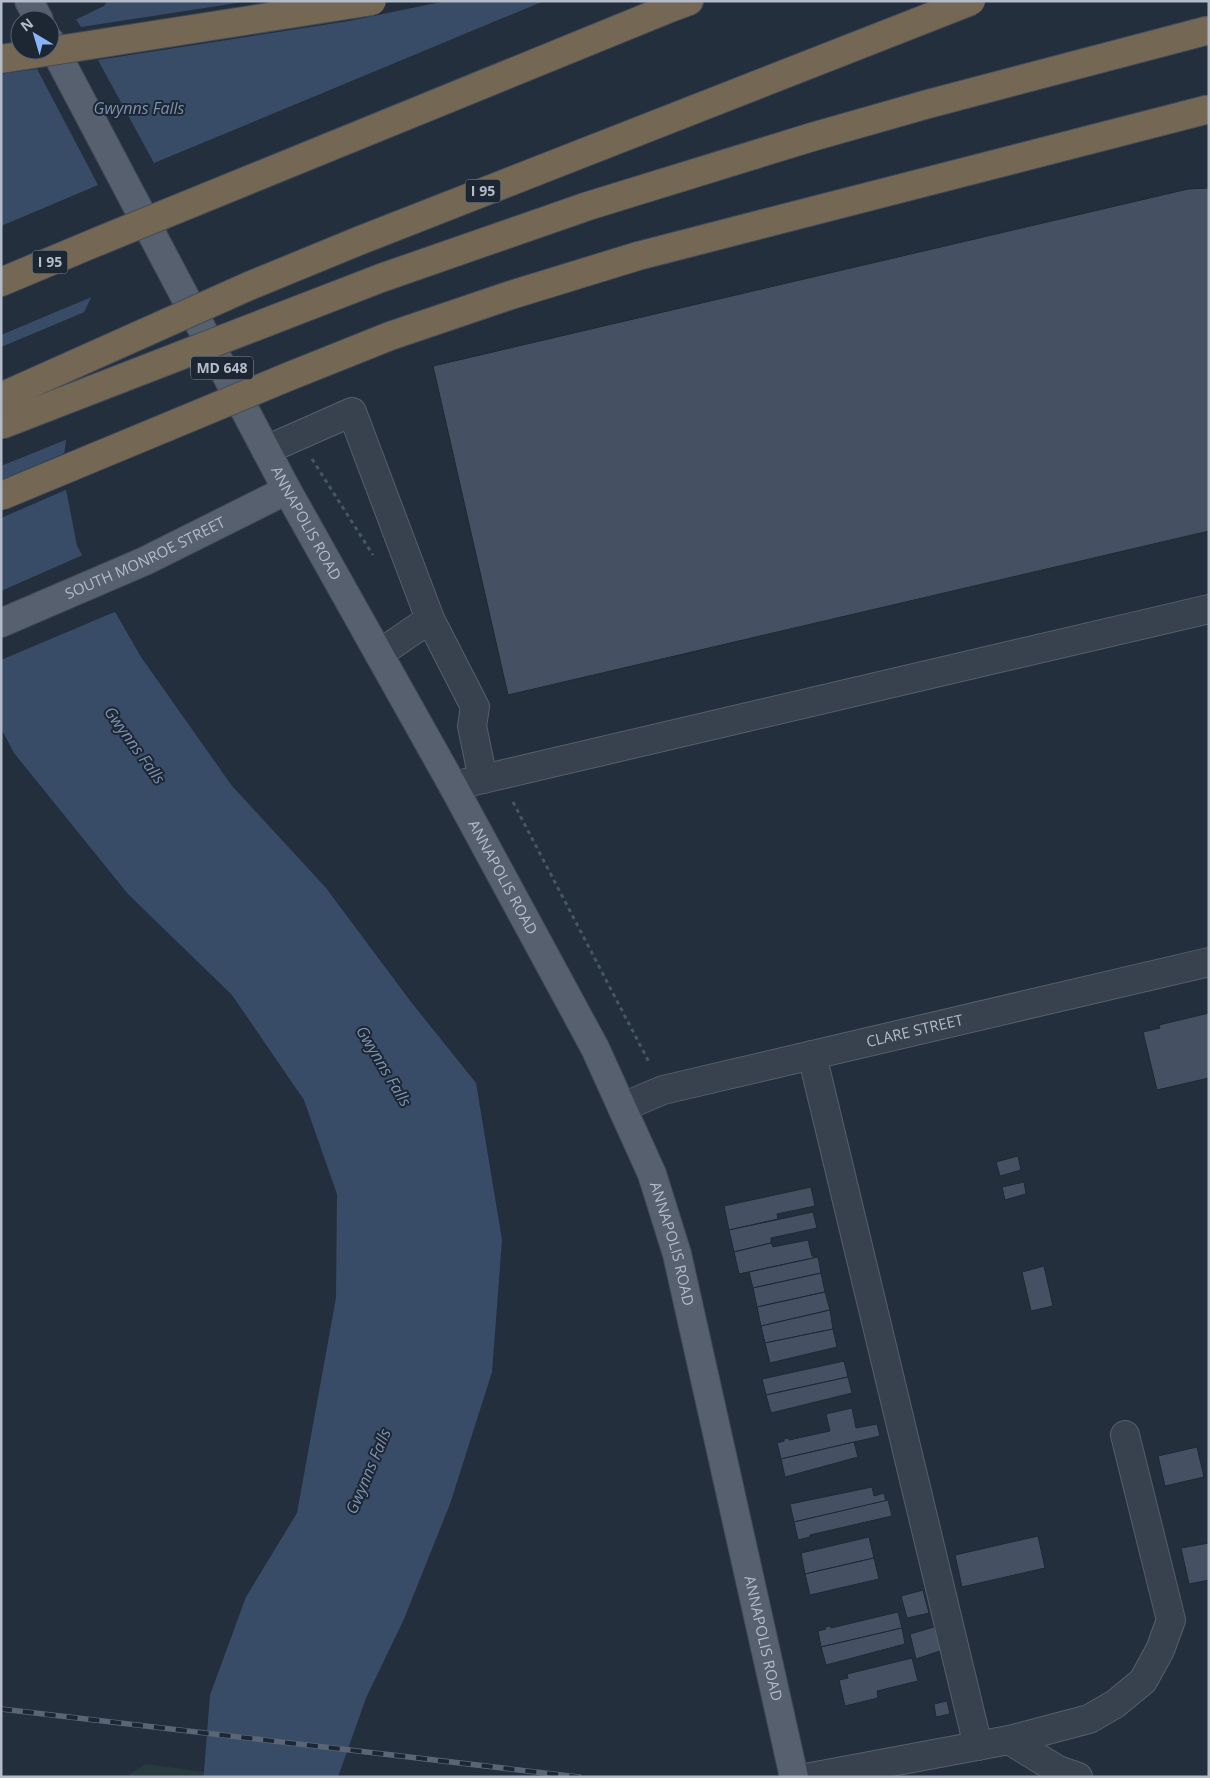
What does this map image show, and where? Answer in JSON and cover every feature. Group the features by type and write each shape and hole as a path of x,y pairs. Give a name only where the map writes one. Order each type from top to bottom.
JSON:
{"highway":[{"path":"1,59 372,1"},
{"name":"I 95","path":"1,396 249,286 361,240 971,1"},
{"name":"I 95","path":"1,282 681,3"},
{"path":"1,425 381,278 588,206 901,112 1209,30"},
{"path":"1,496 390,336 511,294 638,256 1209,109"}],"main road":[{"name":"ANNAPOLIS ROAD","path":"60,60 266,450 453,786 595,1048 652,1174 677,1254 794,1777"},
{"name":"SOUTH MONROE STREET","path":"1,623 145,561 288,490"}],"street":[{"path":"266,450 352,412 430,619 475,707 472,726 483,780"},
{"path":"453,786 1209,609"},
{"path":"379,654 430,619"},
{"name":"CLARE STREET","path":"623,1107 663,1090 1209,962"},
{"path":"812,1055 978,1746"},
{"path":"811,1777 1009,1740 1071,1725 1089,1719 1115,1704 1143,1681 1160,1650 1171,1620 1125,1436"},
{"path":"1009,1740 1058,1770 1078,1777"}],"green space":[{"path":"146,1764 204,1772 204,1777 125,1777"}],"water":[{"name":"Gwynns Falls","path":"107,1 553,1 330,110 113,253 84,312 62,469 77,546 141,657 232,786 326,888 411,1002 476,1083 502,1240 492,1372 450,1504 404,1619 366,1698 338,1777 204,1777 210,1695 246,1597 297,1513 336,1298 337,1194 304,1100 232,995 128,894 14,753 1,728 1,62 10,56 10,60 60,60 60,27 104,6"}],"pier":[{"path":"250,1 446,1 349,21 98,60 154,163 544,1 556,1 331,112 114,255 94,296 1,335 1,226 98,185 37,69 1,74 1,58 10,57 10,60 60,60 60,25 75,18 81,27"},
{"path":"87,311 68,439 1,466 1,347"},
{"path":"67,452 64,469 68,489 1,518 1,480"},
{"path":"85,554 117,611 1,660 1,591"}],"building":[{"path":"1209,188 1209,531 508,695 433,366 1188,189"},
{"path":"1209,1013 1209,1078 1157,1090 1143,1032 1160,1028 1159,1025"},
{"path":"1018,1156 1021,1170 1000,1176 996,1162"},
{"path":"1024,1182 1026,1194 1005,1200 1002,1187"},
{"path":"811,1187 815,1206 777,1214 778,1219 729,1230 724,1206"},
{"path":"813,1212 817,1228 771,1238 771,1243 734,1252 729,1230"},
{"path":"808,1240 812,1256 818,1257 739,1274 734,1252 771,1243 773,1247"},
{"path":"818,1257 821,1273 753,1288 749,1272"},
{"path":"1044,1266 1053,1306 1031,1311 1022,1272"},
{"path":"821,1273 825,1292 757,1307 753,1288"},
{"path":"825,1292 830,1310 761,1326 757,1307"},
{"path":"830,1310 833,1329 765,1343 761,1326"},
{"path":"833,1329 837,1347 770,1363 765,1343"},
{"path":"844,1361 848,1377 766,1395 762,1379"},
{"path":"848,1377 852,1393 771,1413 766,1395"},
{"path":"852,1408 856,1428 877,1424 880,1436 781,1459 777,1443 784,1441 784,1439 789,1438 789,1440 830,1431 826,1414"},
{"path":"854,1442 858,1457 785,1477 781,1459"},
{"path":"1197,1447 1204,1477 1165,1486 1158,1456"},
{"path":"872,1487 874,1496 884,1493 886,1501 794,1522 790,1504"},
{"path":"888,1500 892,1516 810,1535 810,1537 798,1540 794,1522"},
{"path":"1038,1536 1045,1568 962,1587 955,1555"},
{"path":"869,1537 874,1558 805,1574 801,1553"},
{"path":"1209,1543 1209,1580 1189,1584 1181,1548"},
{"path":"874,1558 879,1579 810,1595 805,1574"},
{"path":"923,1590 929,1613 907,1618 901,1596"},
{"path":"898,1612 902,1628 821,1647 818,1631 826,1629 825,1627 830,1626 831,1628"},
{"path":"934,1627 943,1650 916,1659 910,1634"},
{"path":"902,1628 905,1644 826,1665 821,1647"},
{"path":"912,1658 918,1681 877,1691 878,1698 845,1706 839,1680 848,1678 847,1674"},
{"path":"947,1701 950,1714 936,1717 934,1704"}],"railway":[{"path":"1,1709 579,1777"}]}
